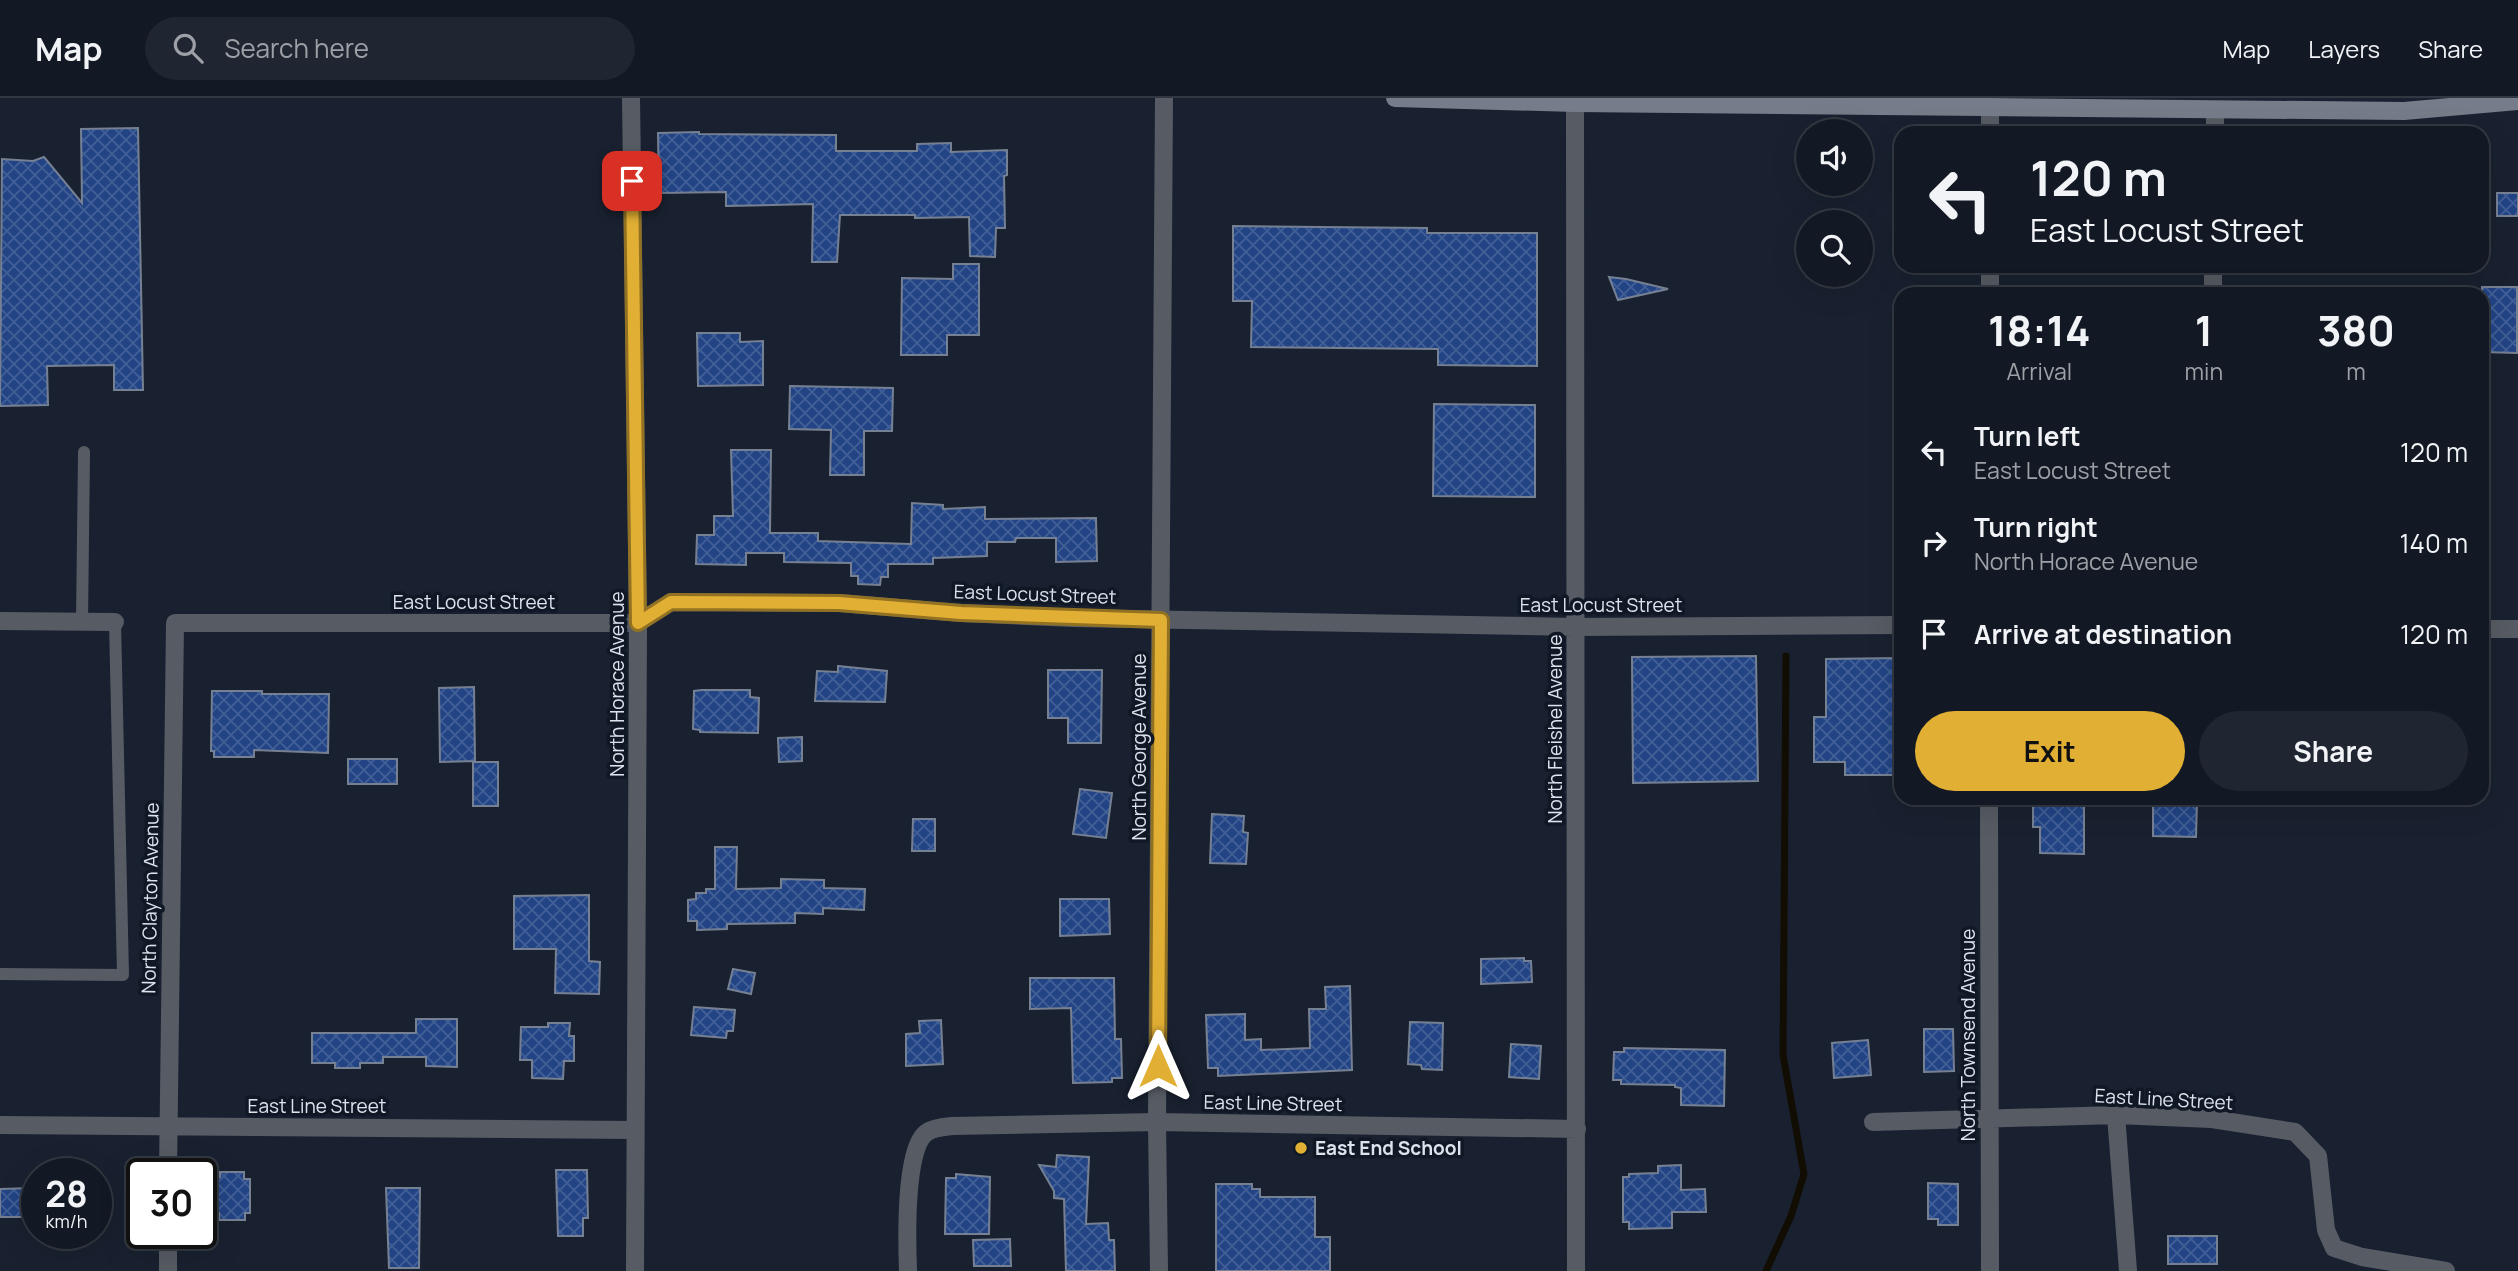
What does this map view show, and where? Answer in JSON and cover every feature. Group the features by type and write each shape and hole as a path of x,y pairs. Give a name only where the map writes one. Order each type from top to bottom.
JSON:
{"main road":[{"path":"1395,98 1575,103 1737,101 1990,107 2149,103 2215,110 2518,101"}],"street":[{"name":"North Horace Avenue","path":"631,98 638,623 635,1271"},
{"name":"North George Avenue","path":"1159,1271 1157,1122 1164,98"},
{"name":"North Fleishel Avenue","path":"1575,103 1576,1271"},
{"path":"1990,107 1990,126"},
{"path":"2215,110 2215,126"},
{"name":"East Locust Street","path":"175,623 638,623 671,602 839,603 961,613 1161,620 1575,627 1894,625"},
{"path":"0,621 116,622"},
{"name":"North Clayton Avenue","path":"168,1158 175,623"},
{"path":"2489,629 2518,629"},
{"name":"North Townsend Avenue","path":"1989,805 1990,1271"},
{"path":"2116,1115 2128,1271"},
{"name":"East Line Street","path":"1873,1122 2116,1115 2212,1119 2295,1132 2318,1156 2326,1230 2334,1248 2362,1257 2446,1271"},
{"name":"East Line Street","path":"908,1271 909,1187 914,1155 919,1140 927,1131 952,1126 1157,1122 1577,1129"},
{"name":"East Line Street","path":"0,1125 635,1130"},
{"path":"168,1249 168,1271"}],"lane":[{"path":"82,622 84,452"},
{"path":"0,974 123,975 116,622"}],"building":[{"path":"138,128 143,390 114,390 114,365 47,366 48,405 0,406 2,159 33,161 44,157 82,203 81,129"},
{"path":"658,133 836,135 836,151 917,151 917,144 951,143 951,152 1007,150 1007,175 1004,176 1005,228 996,228 995,257 970,256 969,217 840,215 837,262 812,262 813,204 726,206 726,192 659,193"},
{"path":"2497,193 2518,193 2518,216 2497,216"},
{"path":"1233,226 1427,228 1427,233 1537,233 1537,366 1438,365 1438,349 1251,347 1252,301 1233,301"},
{"path":"953,264 979,264 979,335 947,335 947,355 901,355 902,278 953,279"},
{"path":"1609,277 1626,279 1668,289 1618,300"},
{"path":"2489,287 2517,287 2517,353 2489,352"},
{"path":"697,333 740,333 740,342 763,341 763,385 698,386"},
{"path":"790,386 893,388 892,431 864,431 864,475 830,475 831,430 789,429"},
{"path":"1434,404 1535,405 1535,497 1433,496"},
{"path":"731,450 771,450 770,533 818,533 818,541 911,544 912,503 943,505 943,509 985,507 985,519 1096,518 1097,561 1056,562 1056,538 1016,538 1015,542 987,542 987,556 933,558 933,564 888,564 888,577 881,577 880,585 858,584 858,576 851,576 851,563 784,562 784,553 746,553 746,565 696,564 697,535 714,535 714,516 733,516"},
{"path":"1756,656 1758,781 1633,783 1632,657"},
{"path":"1894,658 1894,775 1845,775 1845,762 1814,762 1814,717 1826,717 1826,659"},
{"path":"838,666 887,671 885,702 815,701 817,671 838,672"},
{"path":"1048,670 1102,670 1101,743 1068,743 1068,718 1048,718"},
{"path":"474,687 475,761 440,762 439,688"},
{"path":"750,690 750,697 759,698 758,733 700,732 693,729 694,691"},
{"path":"212,691 329,694 328,753 254,750 254,757 214,757 214,751 211,751"},
{"path":"802,737 802,761 779,762 778,738"},
{"path":"348,759 397,759 397,784 348,784"},
{"path":"473,762 498,762 498,806 473,806"},
{"path":"1080,789 1112,793 1106,838 1073,834"},
{"path":"2033,805 2084,805 2084,854 2040,853 2040,827 2033,827"},
{"path":"2153,805 2197,805 2196,837 2153,836"},
{"path":"1212,814 1244,816 1243,832 1248,833 1246,864 1210,863"},
{"path":"913,819 935,819 935,851 912,851"},
{"path":"715,847 737,847 736,889 781,888 781,879 824,880 824,888 865,889 864,910 823,908 823,914 795,913 795,923 727,924 727,929 697,930 697,921 688,921 688,900 696,899 696,893 715,889"},
{"path":"589,895 589,961 600,962 599,994 555,993 556,949 514,949 514,896"},
{"path":"1060,899 1109,899 1110,934 1060,936"},
{"path":"1524,958 1524,961 1531,961 1532,982 1481,984 1481,959"},
{"path":"733,969 755,973 751,994 728,989"},
{"path":"1030,978 1114,978 1115,1039 1121,1039 1122,1078 1112,1078 1112,1082 1073,1083 1071,1008 1030,1009"},
{"path":"1350,986 1352,1070 1218,1076 1218,1068 1208,1068 1206,1015 1245,1014 1245,1040 1261,1039 1261,1050 1310,1048 1309,1009 1326,1009 1325,987"},
{"path":"694,1007 735,1010 733,1031 727,1031 726,1038 691,1035"},
{"path":"416,1019 457,1019 457,1067 426,1066 426,1057 383,1057 383,1063 360,1063 360,1068 335,1068 335,1063 312,1063 312,1033 416,1033"},
{"path":"941,1020 943,1064 906,1066 906,1034 920,1033 919,1021"},
{"path":"1410,1022 1443,1023 1442,1070 1422,1069 1421,1065 1408,1064"},
{"path":"548,1023 570,1023 569,1036 574,1036 574,1061 564,1061 563,1079 532,1078 532,1060 520,1060 521,1027 548,1027"},
{"path":"1924,1029 1953,1029 1954,1071 1924,1072"},
{"path":"1868,1040 1871,1075 1834,1078 1832,1043"},
{"path":"1511,1044 1541,1046 1539,1079 1509,1077"},
{"path":"1624,1048 1725,1050 1724,1106 1681,1105 1681,1088 1675,1085 1621,1084 1621,1080 1613,1080 1614,1052 1624,1052"},
{"path":"1057,1155 1089,1157 1086,1224 1108,1223 1109,1240 1114,1240 1115,1271 1066,1271 1064,1199 1054,1198 1054,1191 1039,1165 1056,1167"},
{"path":"1681,1165 1681,1190 1705,1189 1706,1212 1672,1212 1672,1228 1629,1229 1629,1222 1623,1222 1623,1177 1629,1177 1629,1174 1658,1173 1658,1166"},
{"path":"556,1170 587,1170 588,1218 583,1218 583,1236 558,1236"},
{"path":"220,1172 244,1172 244,1179 250,1179 250,1213 245,1213 245,1220 219,1220 217,1177 220,1177"},
{"path":"956,1174 990,1177 989,1234 945,1234 946,1178 956,1178"},
{"path":"1928,1183 1958,1184 1958,1225 1938,1225 1938,1219 1928,1219"},
{"path":"1216,1184 1252,1184 1252,1189 1260,1189 1260,1197 1315,1197 1315,1237 1330,1237 1330,1271 1216,1271"},
{"path":"21,1188 21,1217 0,1217 0,1189"},
{"path":"386,1188 420,1188 419,1268 389,1268"},
{"path":"2168,1236 2217,1236 2217,1264 2168,1264"},
{"path":"1010,1239 1011,1266 974,1266 973,1240"}],"waterway":[{"path":"1766,1271 1791,1216 1804,1174 1783,1055 1786,656"}],"place":[{"name":"East End School","path":"1301,1148"}],"route":[{"path":"632,181 638,623 671,602 839,603 961,613 1161,620 1158,1066"}]}
